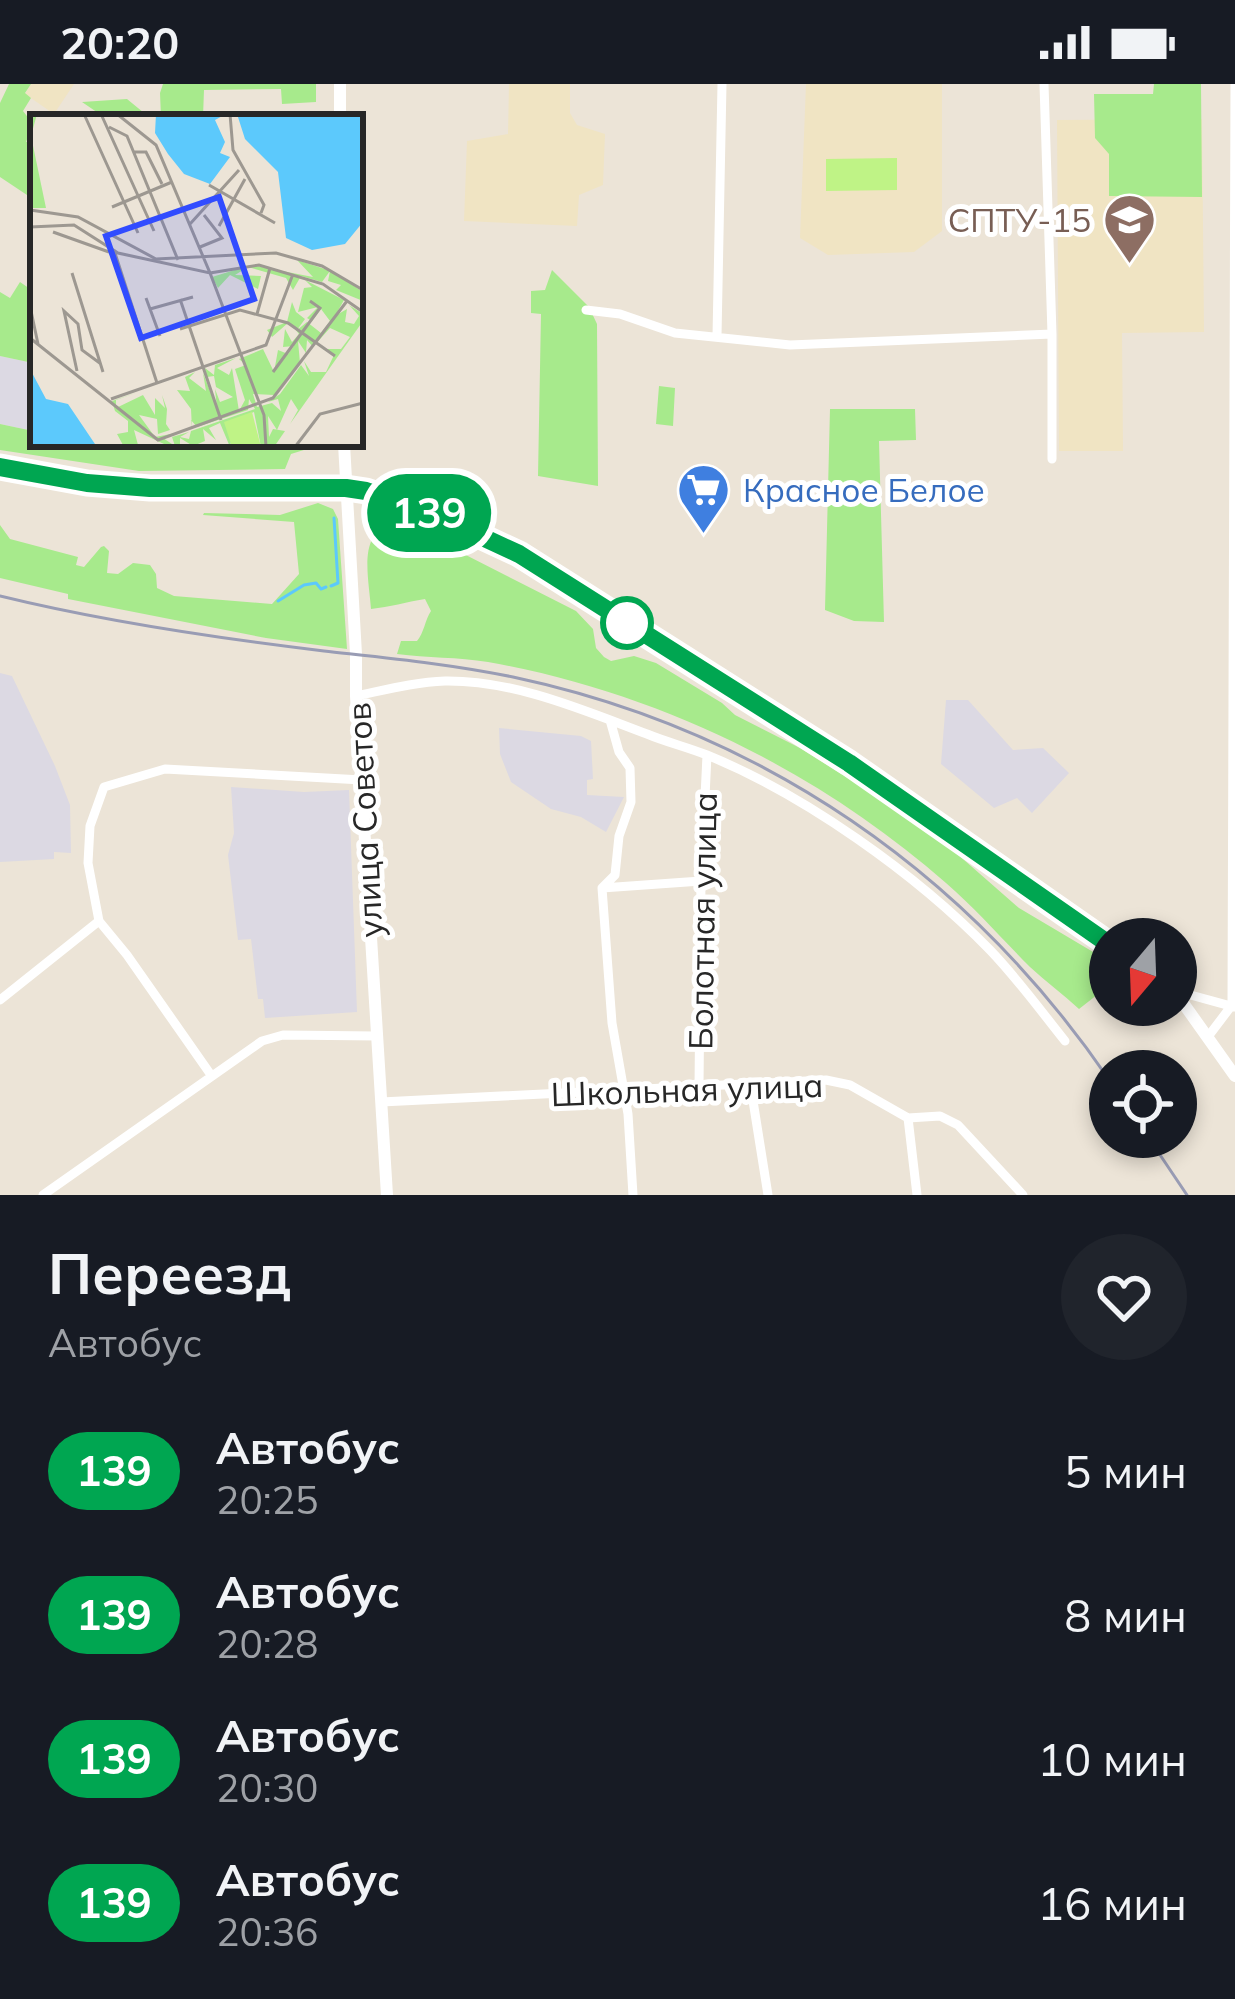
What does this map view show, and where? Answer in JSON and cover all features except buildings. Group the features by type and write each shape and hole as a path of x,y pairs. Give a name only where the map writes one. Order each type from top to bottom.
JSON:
{"main road":[{"name":"улица Советов","path":"344,447 387,1195"},
{"path":"0,467 87,483 150,488 346,488 431,513 519,554 849,763 1089,930"},
{"path":"1197,1022 1235,1076"}],"street":[{"path":"717,336 722,84"},
{"path":"1044,84 1052,459"},
{"path":"1208,1038 1234,1006 1235,84"},
{"path":"586,310 620,314 675,333 791,345 1052,334"},
{"path":"356,696 447,681 542,696 707,755 766,783 903,873 992,951 1065,1041"},
{"path":"610,719 630,768 631,802 615,874 602,888 612,1023 628,1114 633,1195"},
{"name":"Болотная улица","path":"699,1087 707,755"},
{"path":"211,1075 99,922 88,863 90,826 104,787 165,769 362,780"},
{"path":"602,888 701,881"},
{"path":"0,1000 99,922"},
{"path":"1197,997 1234,1006"},
{"path":"43,1195 262,1041 283,1035 376,1036"},
{"name":"Школьная улица","path":"381,1102 826,1080 850,1085 908,1118 940,1116 958,1125 1023,1195"},
{"name":"Болотная улица","path":"750,1082 768,1195"},
{"path":"908,1118 917,1195"}],"shaded area":[{"path":"31,84 74,84 54,114 25,94"},
{"path":"509,84 570,84 570,113 577,125 605,134 603,185 579,195 577,226 464,221 467,141 508,134"},
{"path":"806,84 942,84 942,231 914,252 828,255 800,238"},
{"name":"СПТУ-15","path":"1202,119 1204,332 1122,333 1123,451 1059,451 1057,120"},
{"path":"0,356 30,362 30,430 0,424"},
{"path":"0,673 12,676 70,805 71,853 54,852 54,859 0,862"},
{"path":"946,700 968,700 1013,750 1043,748 1069,773 1032,813 1017,798 994,808 941,764"},
{"path":"499,728 591,741 593,779 587,780 587,795 624,797 606,832 581,817 551,809 511,782 500,754"},
{"path":"231,787 349,790 357,1012 265,1018 251,939 238,940 228,855 234,833"}],"green space":[{"path":"9,84 31,84 25,93 31,98 23,111 30,120 26,142 30,141 30,197 0,177 0,103"},
{"path":"163,84 316,84 316,102 282,104 281,89 204,90 203,114 161,114"},
{"path":"1154,84 1201,84 1202,197 1109,196 1109,154 1095,138 1094,94 1153,94"},
{"path":"127,99 145,114 100,114 82,102"},
{"path":"897,158 897,190 826,191 826,159"},
{"path":"552,270 589,307 597,324 598,486 538,476 541,314 531,313 531,291 545,290"},
{"path":"20,282 30,289 30,362 0,356 0,292 10,298"},
{"path":"659,386 675,388 673,426 656,424"},
{"path":"830,409 915,409 916,440 879,441 884,622 854,621 825,610"},
{"path":"0,424 30,430 30,447 313,447 291,454 285,469 139,471 0,450"},
{"path":"318,503 333,509 338,519 347,649 68,599 68,594 0,578 0,525 10,539 78,557 76,565 84,567 104,546 109,551 107,573 118,574 133,563 150,565 157,588 174,596 272,604 299,574 294,522 203,515 280,515"},
{"path":"405,524 576,611 593,629 596,648 604,657 611,661 634,656 656,663 735,715 875,795 947,845 1019,908 1089,950 1089,1001 1079,1009 896,842 789,771 732,741 613,693 551,675 477,660 397,654 401,641 417,641 431,611 425,599 371,609 368,557 383,527"}],"waterway":[{"path":"331,586 338,583 334,518"},
{"path":"278,601 304,585 326,587"}],"railway":[{"path":"0,596 161,628 513,677 604,701 691,733 774,773 851,820 924,875 991,937 1089,1053"},
{"path":"1162,1158 1187,1195"}],"bus line":[{"name":"139","path":"0,467 87,483 150,488 346,488 431,513 519,554 849,763 1089,930"}],"place":[{"name":"СПТУ-15","path":"1130,265"},
{"name":"Красное Белое","path":"704,535"}]}
